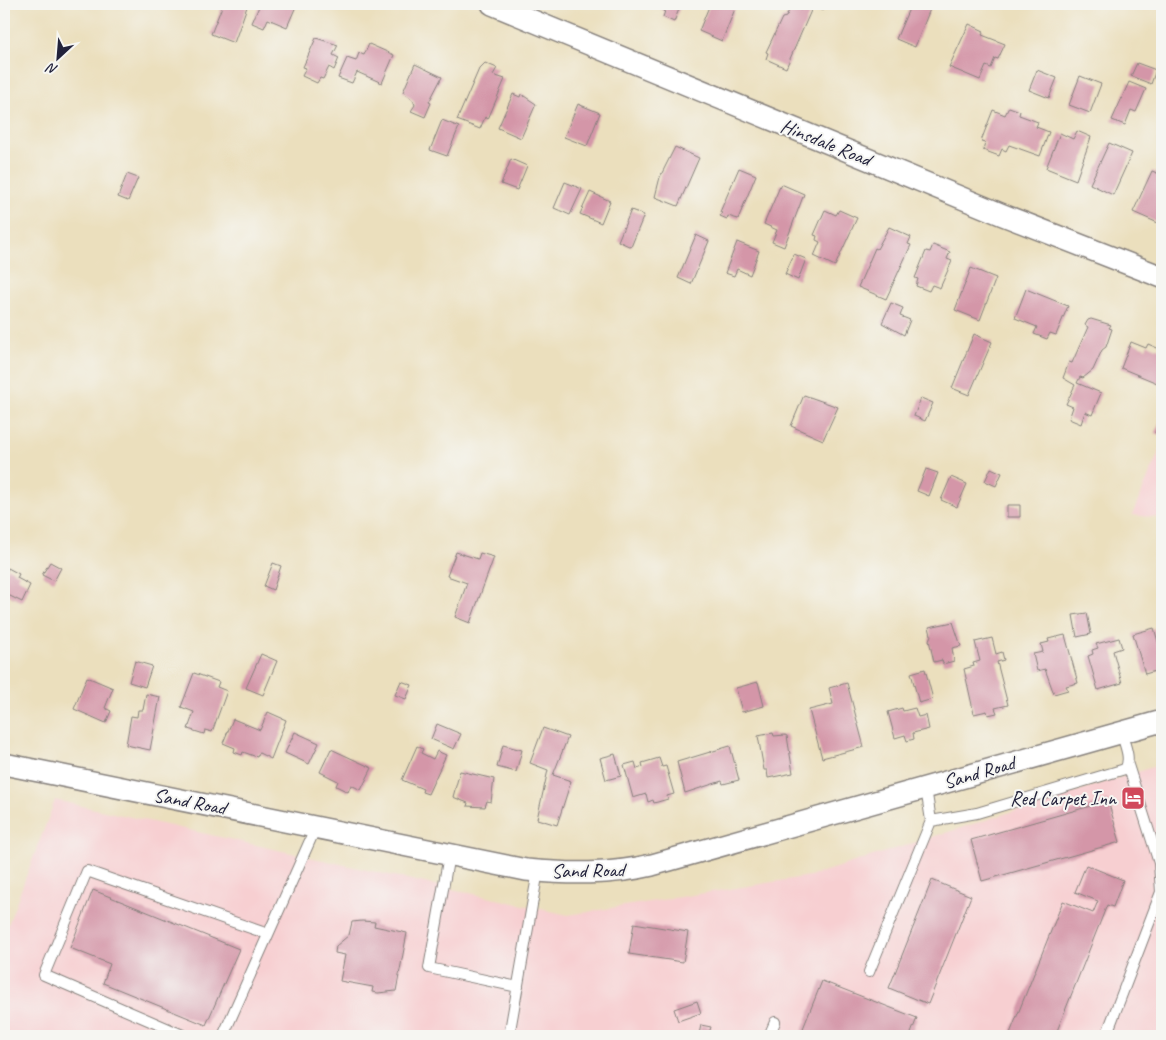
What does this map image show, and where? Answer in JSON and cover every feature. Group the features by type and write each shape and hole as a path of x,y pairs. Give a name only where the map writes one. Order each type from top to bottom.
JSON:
{"street":[{"name":"Hinsdale Road","path":"492,4 1002,214 1162,276"},
{"name":"Sand Road","path":"4,764 449,854 538,871 575,874 628,870 1162,721"}],"lane":[{"path":"1106,1036 1161,892 1159,863 1128,765 1121,732"},
{"path":"931,822 977,813 1117,772 1125,769 1128,765"},
{"path":"869,972 931,822 926,788"},
{"path":"223,1036 316,827"},
{"path":"449,854 429,968 518,986"},
{"path":"185,1036 44,975 87,871 141,888 268,934"},
{"path":"509,1036 538,871"},
{"path":"769,1036 775,1022"}],"shaded area":[{"path":"1162,445 1162,518 1132,515"},
{"path":"1162,764 1162,1036 4,1036 4,935 55,800 568,915 810,876"}],"building":[{"path":"223,4 248,4 234,43 211,34"},
{"path":"260,4 297,4 287,27 268,19 264,28 252,23"},
{"path":"656,4 681,4 674,22 663,17 665,11 655,6"},
{"path":"710,4 737,4 722,41 699,31"},
{"path":"804,4 826,4 823,11 813,6 786,68 766,59 768,53 766,52 782,18 786,17 791,6 801,10"},
{"path":"911,4 932,4 915,47 896,39"},
{"path":"969,24 984,31 982,35 1005,44 998,59 995,58 991,68 986,66 980,80 949,67"},
{"path":"316,38 338,45 333,55 339,58 334,70 329,67 323,79 320,78 317,83 302,76 306,68 303,67"},
{"path":"369,44 394,55 382,83 357,72 352,83 338,78 347,58 356,61 359,53 364,55"},
{"path":"485,63 497,68 493,75 505,79 488,119 485,117 480,129 457,120 479,69"},
{"path":"1137,63 1156,70 1151,84 1131,76"},
{"path":"415,64 442,77 429,102 431,103 425,117 411,111 415,105 413,100 403,92"},
{"path":"1037,70 1057,78 1049,98 1029,90"},
{"path":"1080,76 1101,84 1090,113 1069,105"},
{"path":"1129,82 1146,89 1136,112 1131,110 1125,125 1112,120"},
{"path":"513,94 520,97 521,94 536,104 521,138 498,128"},
{"path":"578,104 600,113 587,146 564,137"},
{"path":"1009,107 1020,111 1019,115 1038,122 1036,127 1049,132 1040,156 1009,145 1006,151 1002,149 999,156 983,150 985,142 981,141 993,110 1005,115"},
{"path":"442,120 459,127 447,156 430,150"},
{"path":"1077,131 1091,137 1076,180 1046,168 1060,133 1073,139"},
{"path":"1109,143 1132,153 1113,195 1090,184"},
{"path":"675,147 699,158 678,206 655,197 660,177"},
{"path":"511,159 527,166 517,190 501,184"},
{"path":"739,168 756,175 738,219 728,216 727,219 720,216 722,213 720,212"},
{"path":"1152,171 1162,175 1162,213 1158,223 1133,212"},
{"path":"127,174 138,178 128,201 118,197"},
{"path":"565,182 582,189 570,215 554,208"},
{"path":"781,184 804,194 784,247 772,242 777,230 764,224"},
{"path":"590,192 610,201 601,223 580,214"},
{"path":"631,210 644,215 631,247 618,241"},
{"path":"825,210 836,215 839,210 857,218 835,266 814,256 820,242 816,240 817,236 814,235"},
{"path":"889,227 911,237 908,244 911,245 886,299 858,287 875,248 877,249"},
{"path":"696,235 709,241 691,284 678,278"},
{"path":"737,242 759,251 750,275 737,269 734,276 725,273"},
{"path":"933,245 950,252 947,259 952,261 940,288 932,285 929,291 916,286 918,279 915,278 926,251 930,252"},
{"path":"794,254 806,259 798,280 785,274"},
{"path":"971,268 996,278 980,320 955,310"},
{"path":"1026,289 1068,306 1056,335 1050,333 1047,339 1034,334 1037,327 1015,318"},
{"path":"891,303 903,308 900,316 910,320 904,335 882,323"},
{"path":"1091,319 1111,325 1109,328 1112,329 1106,347 1102,350 1093,370 1083,378 1080,377 1077,383 1101,393 1092,415 1085,412 1081,424 1069,419 1073,407 1066,404 1075,385 1063,378 1069,362 1072,363 1088,327 1085,325"},
{"path":"974,334 992,342 969,395 952,388"},
{"path":"1131,342 1146,348 1148,344 1162,350 1162,385 1121,368"},
{"path":"804,395 838,407 823,440 791,426"},
{"path":"921,398 933,403 925,421 914,416"},
{"path":"1162,416 1162,435 1155,433"},
{"path":"991,468 1002,473 996,486 985,481"},
{"path":"926,469 938,473 929,496 917,491"},
{"path":"951,477 967,484 957,507 941,500"},
{"path":"1007,505 1020,505 1020,517 1007,517"},
{"path":"456,552 478,559 480,553 494,557 470,623 455,617 467,583 447,576"},
{"path":"50,562 61,568 54,581 42,575"},
{"path":"273,563 281,566 273,590 264,586"},
{"path":"8,568 19,574 17,578 30,585 22,602 4,593 4,577"},
{"path":"1087,613 1091,634 1077,637 1073,615"},
{"path":"953,622 961,646 952,648 954,661 943,664 942,660 934,662 929,640 931,635 929,627"},
{"path":"1154,628 1162,655 1162,669 1145,674 1133,634"},
{"path":"1065,635 1078,683 1066,686 1068,690 1054,694 1045,669 1037,671 1033,654 1043,652 1041,644 1049,642 1048,639"},
{"path":"992,638 996,654 1002,652 1004,660 997,662 1008,705 995,708 997,713 988,715 987,711 974,714 964,669 974,666 973,663 980,661 975,642"},
{"path":"1119,638 1122,648 1113,651 1122,683 1098,690 1088,656 1093,654 1092,650 1098,648 1096,644"},
{"path":"261,654 277,661 263,695 246,688"},
{"path":"135,661 152,666 145,687 129,682"},
{"path":"925,669 933,699 919,703 911,673"},
{"path":"194,673 219,682 217,687 227,691 212,732 205,730 204,734 188,729 194,712 181,707"},
{"path":"87,677 113,688 105,708 111,711 106,723 74,709"},
{"path":"401,681 412,685 406,699 395,695"},
{"path":"758,682 764,706 742,712 736,688"},
{"path":"847,683 864,747 822,758 809,710 833,704 829,688"},
{"path":"146,694 160,697 150,750 126,745 131,716 137,717 138,710 143,710"},
{"path":"902,708 903,711 915,708 918,717 926,715 929,729 913,733 914,739 907,741 905,735 895,738 888,712"},
{"path":"268,712 286,720 271,759 259,753 257,757 243,752 242,755 234,752 235,748 223,743 233,719 260,730"},
{"path":"437,724 461,734 454,749 431,739"},
{"path":"543,728 568,737 553,775 571,781 557,825 537,819 548,770 530,763"},
{"path":"295,732 319,743 309,764 285,753"},
{"path":"773,733 774,736 787,736 793,773 768,778 767,770 764,770 758,736"},
{"path":"503,745 522,750 516,772 497,767"},
{"path":"417,746 423,749 421,753 433,759 437,751 446,755 428,794 422,792 423,789 402,780"},
{"path":"730,746 739,780 723,784 722,781 685,793 677,762"},
{"path":"331,749 372,768 361,790 351,785 348,792 336,786 338,781 320,772"},
{"path":"615,754 621,776 606,780 600,758"},
{"path":"659,758 662,767 666,766 674,794 667,796 668,799 654,803 653,800 648,802 646,794 633,798 624,765 635,762 637,769 643,767 642,763"},
{"path":"460,771 494,779 491,802 487,801 485,807 467,806 468,803 453,797"},
{"path":"1162,786 1162,800 1158,787"},
{"path":"1108,801 1120,842 982,881 971,840"},
{"path":"1086,865 1123,880 1113,907 1107,905 1055,1036 1009,1036 1063,901 1093,913 1098,901 1075,892"},
{"path":"932,880 971,896 928,1004 889,988"},
{"path":"93,890 239,949 206,1025 103,983 110,964 70,948"},
{"path":"352,922 375,922 374,926 407,933 396,991 372,992 373,987 340,981 345,955 335,953 336,946 349,935"},
{"path":"634,923 688,932 683,962 629,954"},
{"path":"822,981 917,1018 910,1036 800,1036"},
{"path":"697,1001 701,1013 678,1021 674,1009"},
{"path":"701,1025 711,1027 708,1036 699,1034"}],"place":[{"name":"Red Carpet Inn","path":"1133,798"}]}
